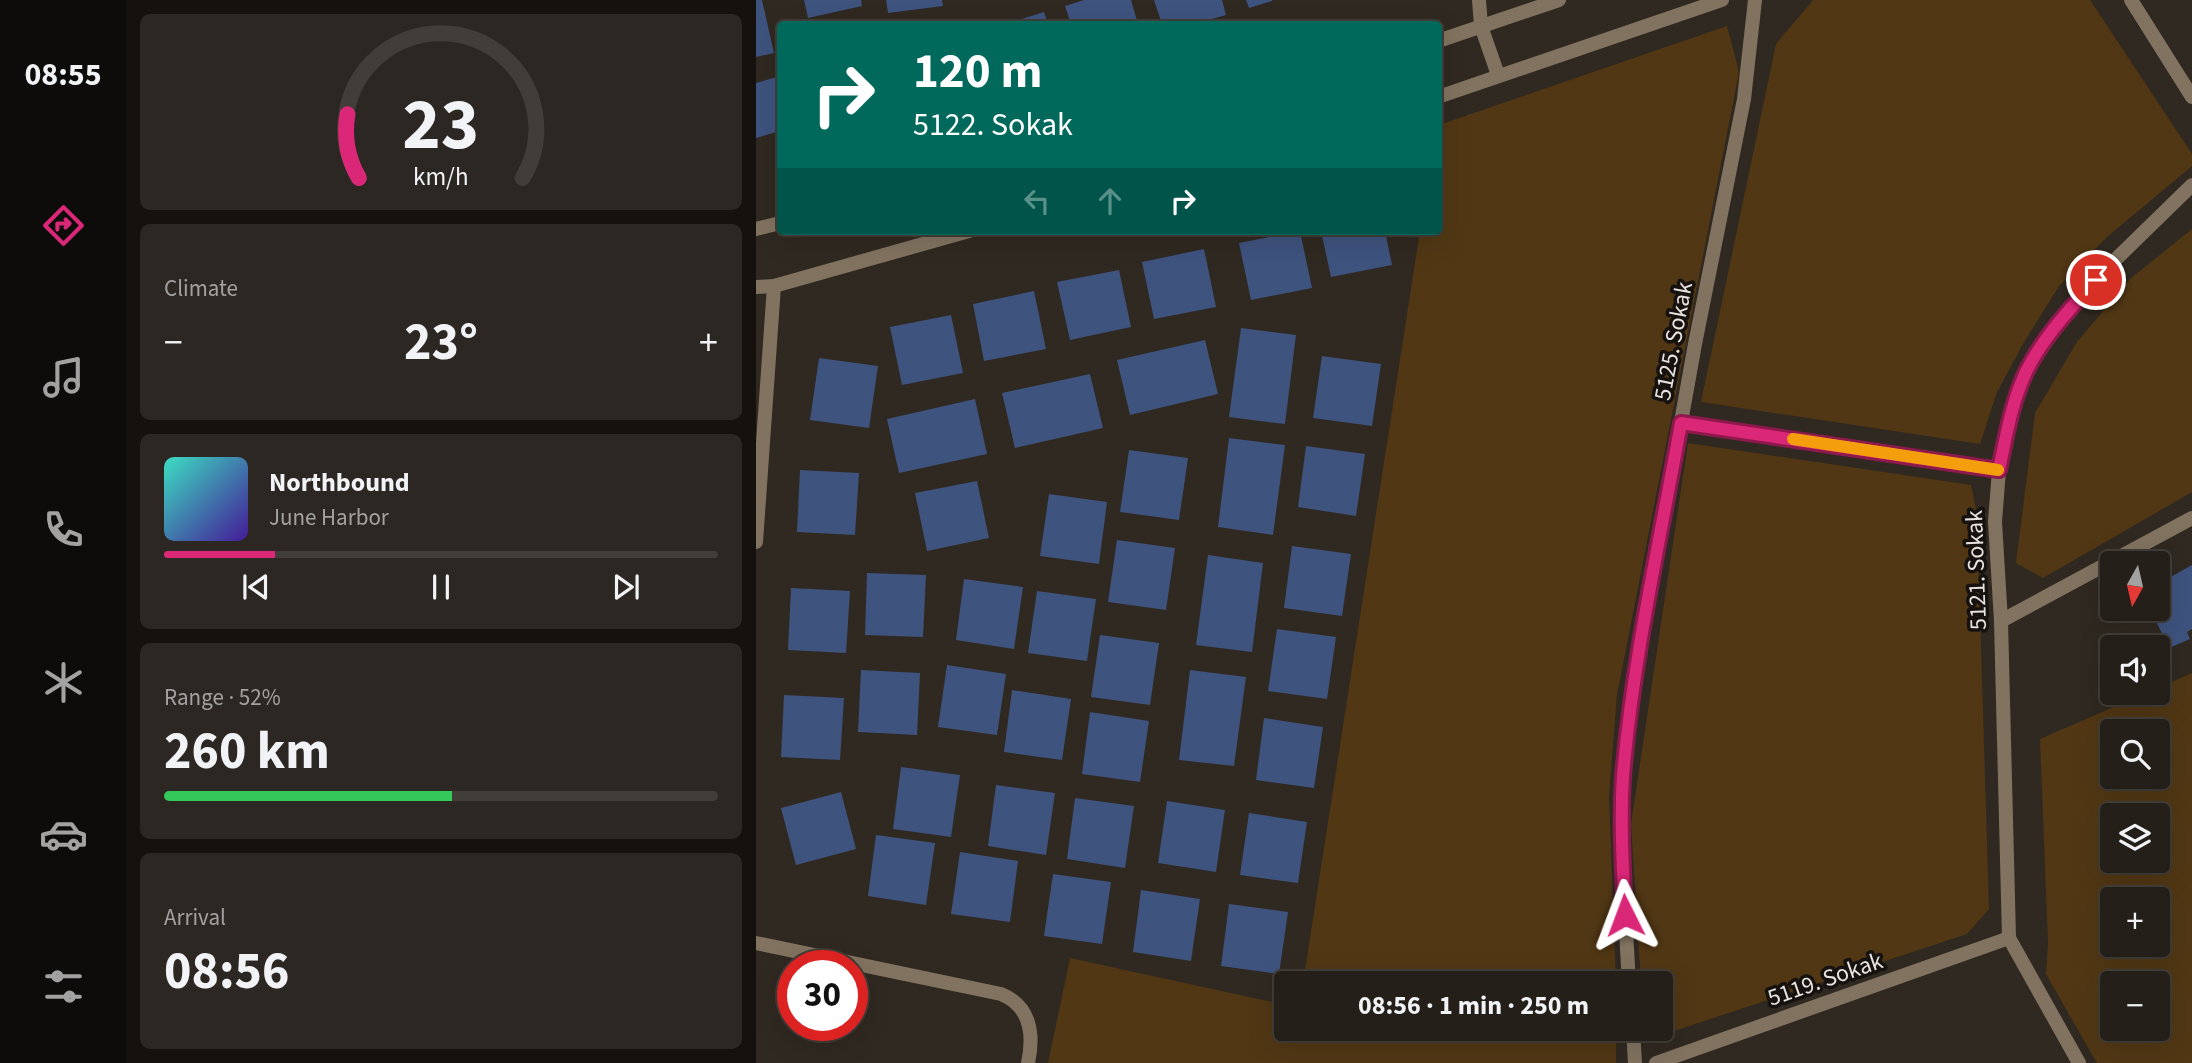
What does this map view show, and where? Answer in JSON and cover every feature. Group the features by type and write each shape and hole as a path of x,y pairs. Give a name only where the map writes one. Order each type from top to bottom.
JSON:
{"street":[{"path":"1479,0 1481,26 1498,75"},
{"path":"1442,40 1559,0"},
{"path":"1442,96 1722,0"},
{"name":"5125. Sokak","path":"1628,971 1621,841 1623,779 1631,701 1681,423 1744,99 1755,0"},
{"path":"2131,0 2192,97"},
{"name":"5121. Sokak","path":"2009,938 2006,907 2001,621 1995,522 1999,470 2012,411 2026,371 2050,332 2112,263 2192,185"},
{"path":"756,229 777,224"},
{"path":"756,287 774,286 955,235"},
{"path":"756,542 774,286"},
{"path":"1681,423 1999,470"},
{"path":"2001,621 2192,518"},
{"path":"2009,938 2078,1063"},
{"name":"5119. Sokak","path":"1656,1063 2009,938"},
{"path":"756,943 1002,994 1020,1006 1028,1022 1031,1037 1028,1063"},
{"path":"1634,1041 1635,1063"}],"shaded area":[{"path":"1813,0 2090,0 2192,154 2192,166 2107,237 2059,286 1997,392 1980,444 1701,402 1776,44"},
{"path":"1727,26 1739,72 1617,695 1609,797 1616,971 1305,971 1419,235 1442,235 1442,124"},
{"path":"2192,229 2192,492 2043,578 2016,563 2035,413 2077,342 2130,279"},
{"path":"1688,443 1971,485 1977,515 1989,909 1967,934 1673,1031 1673,971 1640,971 1631,824"},
{"path":"2192,673 2192,1063 2097,1063 2046,974 2048,943 2040,739 2118,705 2170,705 2170,683"},
{"path":"1070,958 1274,1002 1274,1041 1616,1041 1616,1063 1048,1063"}],"building":[{"path":"756,0 762,0 774,53 756,57"},
{"path":"804,0 861,0 862,6 808,18"},
{"path":"886,0 942,0 943,6 888,13"},
{"path":"1084,0 1131,0 1137,21 1070,21 1065,6"},
{"path":"1154,0 1222,0 1226,15 1205,21 1161,21"},
{"path":"1246,0 1272,0 1272,1 1249,8"},
{"path":"1044,12 1047,21 1016,21"},
{"path":"777,77 777,132 756,138 756,83"},
{"path":"1280,235 1301,235 1312,288 1251,300 1239,243"},
{"path":"1322,235 1386,235 1392,265 1331,277"},
{"path":"1204,249 1216,307 1154,319 1142,262"},
{"path":"1119,270 1131,327 1070,340 1057,282"},
{"path":"1034,291 1046,349 984,361 973,304"},
{"path":"951,315 963,373 902,385 890,327"},
{"path":"1241,328 1296,335 1285,424 1229,417"},
{"path":"1205,340 1218,394 1130,415 1117,360"},
{"path":"1322,356 1381,364 1372,426 1313,418"},
{"path":"819,358 878,366 869,428 810,420"},
{"path":"1090,374 1103,428 1015,448 1002,393"},
{"path":"975,399 987,454 899,473 887,419"},
{"path":"1229,438 1285,445 1273,535 1218,527"},
{"path":"1306,446 1365,454 1356,516 1298,507"},
{"path":"1129,450 1188,458 1179,520 1120,512"},
{"path":"800,470 859,473 855,535 797,532"},
{"path":"977,481 989,538 927,551 915,493"},
{"path":"1049,494 1107,502 1099,564 1040,556"},
{"path":"1117,540 1175,548 1166,610 1108,602"},
{"path":"1292,546 1351,554 1342,616 1284,608"},
{"path":"1208,555 1263,563 1252,652 1196,645"},
{"path":"2192,565 2192,629 2187,632 2190,639 2170,648 2170,635 2163,635 2156,621 2170,621 2170,577"},
{"path":"867,573 926,575 923,637 865,635"},
{"path":"964,579 1023,587 1014,649 956,640"},
{"path":"791,588 850,591 846,653 788,650"},
{"path":"1037,591 1096,599 1087,661 1028,653"},
{"path":"1277,629 1336,637 1327,699 1268,691"},
{"path":"1100,635 1159,643 1150,705 1091,697"},
{"path":"947,665 1006,674 997,735 938,727"},
{"path":"861,670 920,673 917,735 858,732"},
{"path":"1190,670 1246,677 1234,766 1179,760"},
{"path":"1012,690 1071,699 1062,760 1004,752"},
{"path":"784,695 844,698 840,760 781,757"},
{"path":"1090,712 1149,721 1140,782 1082,774"},
{"path":"1264,718 1323,727 1314,788 1256,780"},
{"path":"901,767 960,775 951,837 893,829"},
{"path":"996,785 1055,793 1046,855 988,846"},
{"path":"841,792 856,849 796,865 781,808"},
{"path":"1075,798 1134,806 1125,868 1067,859"},
{"path":"1167,801 1225,810 1216,872 1158,863"},
{"path":"1249,813 1307,822 1298,883 1240,875"},
{"path":"876,835 935,843 926,905 868,896"},
{"path":"960,852 1018,861 1010,922 951,914"},
{"path":"1053,874 1111,882 1102,944 1044,936"},
{"path":"1141,890 1200,899 1191,961 1133,952"},
{"path":"1229,904 1288,912 1279,971 1274,971 1274,973 1221,966"}],"slow traffic":[{"path":"1793,439 1998,470"}],"route":[{"path":"1625,915 1621,841 1623,779 1631,701 1681,423 1999,470 2012,411 2026,371 2050,332 2096,280"}]}
